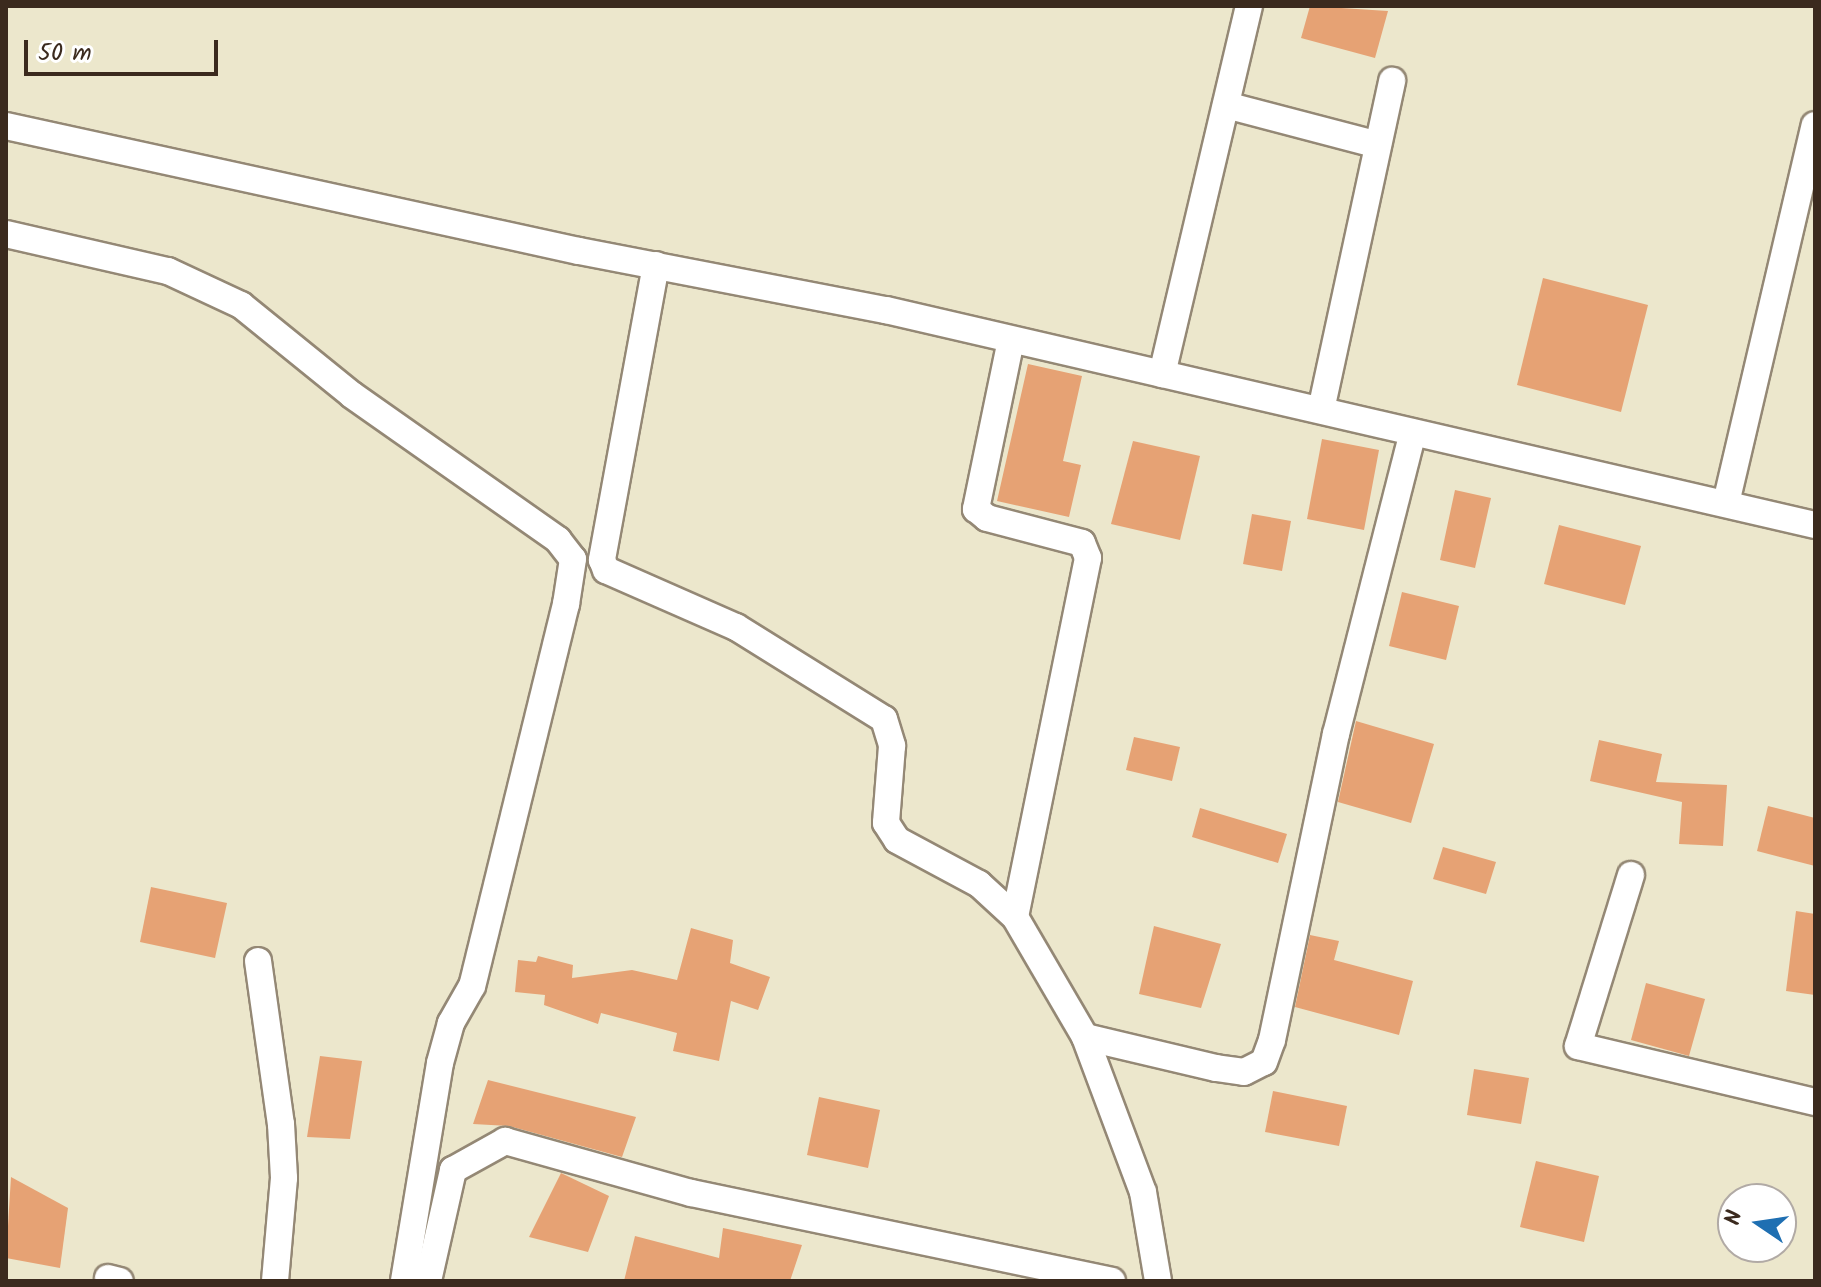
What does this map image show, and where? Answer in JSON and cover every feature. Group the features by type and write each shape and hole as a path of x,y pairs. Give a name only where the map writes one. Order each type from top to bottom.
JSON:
{"street":[{"path":"1162,374 1249,6"},
{"path":"1321,410 1392,81"},
{"path":"1226,105 1378,145"},
{"path":"1726,503 1815,125"},
{"path":"6,126 1011,340 1815,525"},
{"path":"6,234 168,271 241,305 352,395 558,540 573,559 566,604 472,986 451,1023 440,1063 404,1281"},
{"path":"656,265 602,560 606,570 736,627 884,719 892,746 886,823 897,840 979,884 1015,917 1085,1037 1143,1192 1158,1281"},
{"path":"1011,340 976,509 987,518 1082,543 1088,558 1015,917"},
{"path":"1085,1037 1244,1072 1264,1062 1336,734 1413,433"},
{"path":"1631,875 1578,1046 1815,1102"},
{"path":"258,961 281,1124 283,1194 275,1281"},
{"path":"428,1281 453,1170 512,1141 691,1193 1112,1281"}],"building":[{"path":"1310,6 1388,11 1375,58 1301,38"},
{"path":"1543,278 1648,305 1621,412 1517,385"},
{"path":"1028,364 1082,376 1063,461 1081,465 1069,517 997,501"},
{"path":"1322,439 1379,450 1364,530 1307,519"},
{"path":"1133,441 1200,456 1180,540 1111,524"},
{"path":"1455,490 1491,498 1475,568 1440,560"},
{"path":"1252,514 1291,521 1282,571 1243,564"},
{"path":"1559,525 1641,546 1625,605 1544,584"},
{"path":"1402,592 1459,606 1446,660 1389,646"},
{"path":"1356,721 1434,744 1411,823 1338,802"},
{"path":"1134,737 1180,747 1172,781 1126,770"},
{"path":"1599,740 1662,754 1656,782 1727,785 1723,846 1679,844 1682,802 1590,781"},
{"path":"1768,806 1815,818 1815,866 1757,851"},
{"path":"1200,808 1287,834 1278,863 1192,837"},
{"path":"1443,847 1496,862 1486,894 1433,879"},
{"path":"151,887 227,903 215,958 140,942"},
{"path":"1796,911 1815,914 1815,995 1786,991"},
{"path":"1154,926 1221,944 1201,1008 1139,994"},
{"path":"691,928 733,940 730,963 770,977 758,1010 731,1001 719,1061 673,1051 677,1033 601,1013 598,1024 544,1005 545,995 515,992 518,960 536,962 538,956 573,965 572,978 632,970 677,980"},
{"path":"1310,935 1339,941 1334,960 1413,981 1399,1035 1295,1007"},
{"path":"1646,983 1705,999 1689,1056 1631,1040"},
{"path":"320,1056 362,1061 350,1139 307,1137"},
{"path":"1474,1069 1529,1078 1521,1124 1467,1115"},
{"path":"488,1080 636,1117 622,1157 509,1126 473,1124"},
{"path":"1273,1091 1347,1106 1339,1146 1265,1132"},
{"path":"819,1097 880,1110 868,1168 807,1155"},
{"path":"1536,1161 1599,1176 1584,1242 1520,1227"},
{"path":"561,1173 609,1196 588,1252 529,1237"},
{"path":"11,1177 68,1208 60,1268 6,1258"},
{"path":"723,1228 802,1245 790,1281 624,1281 635,1236 719,1258"}]}
